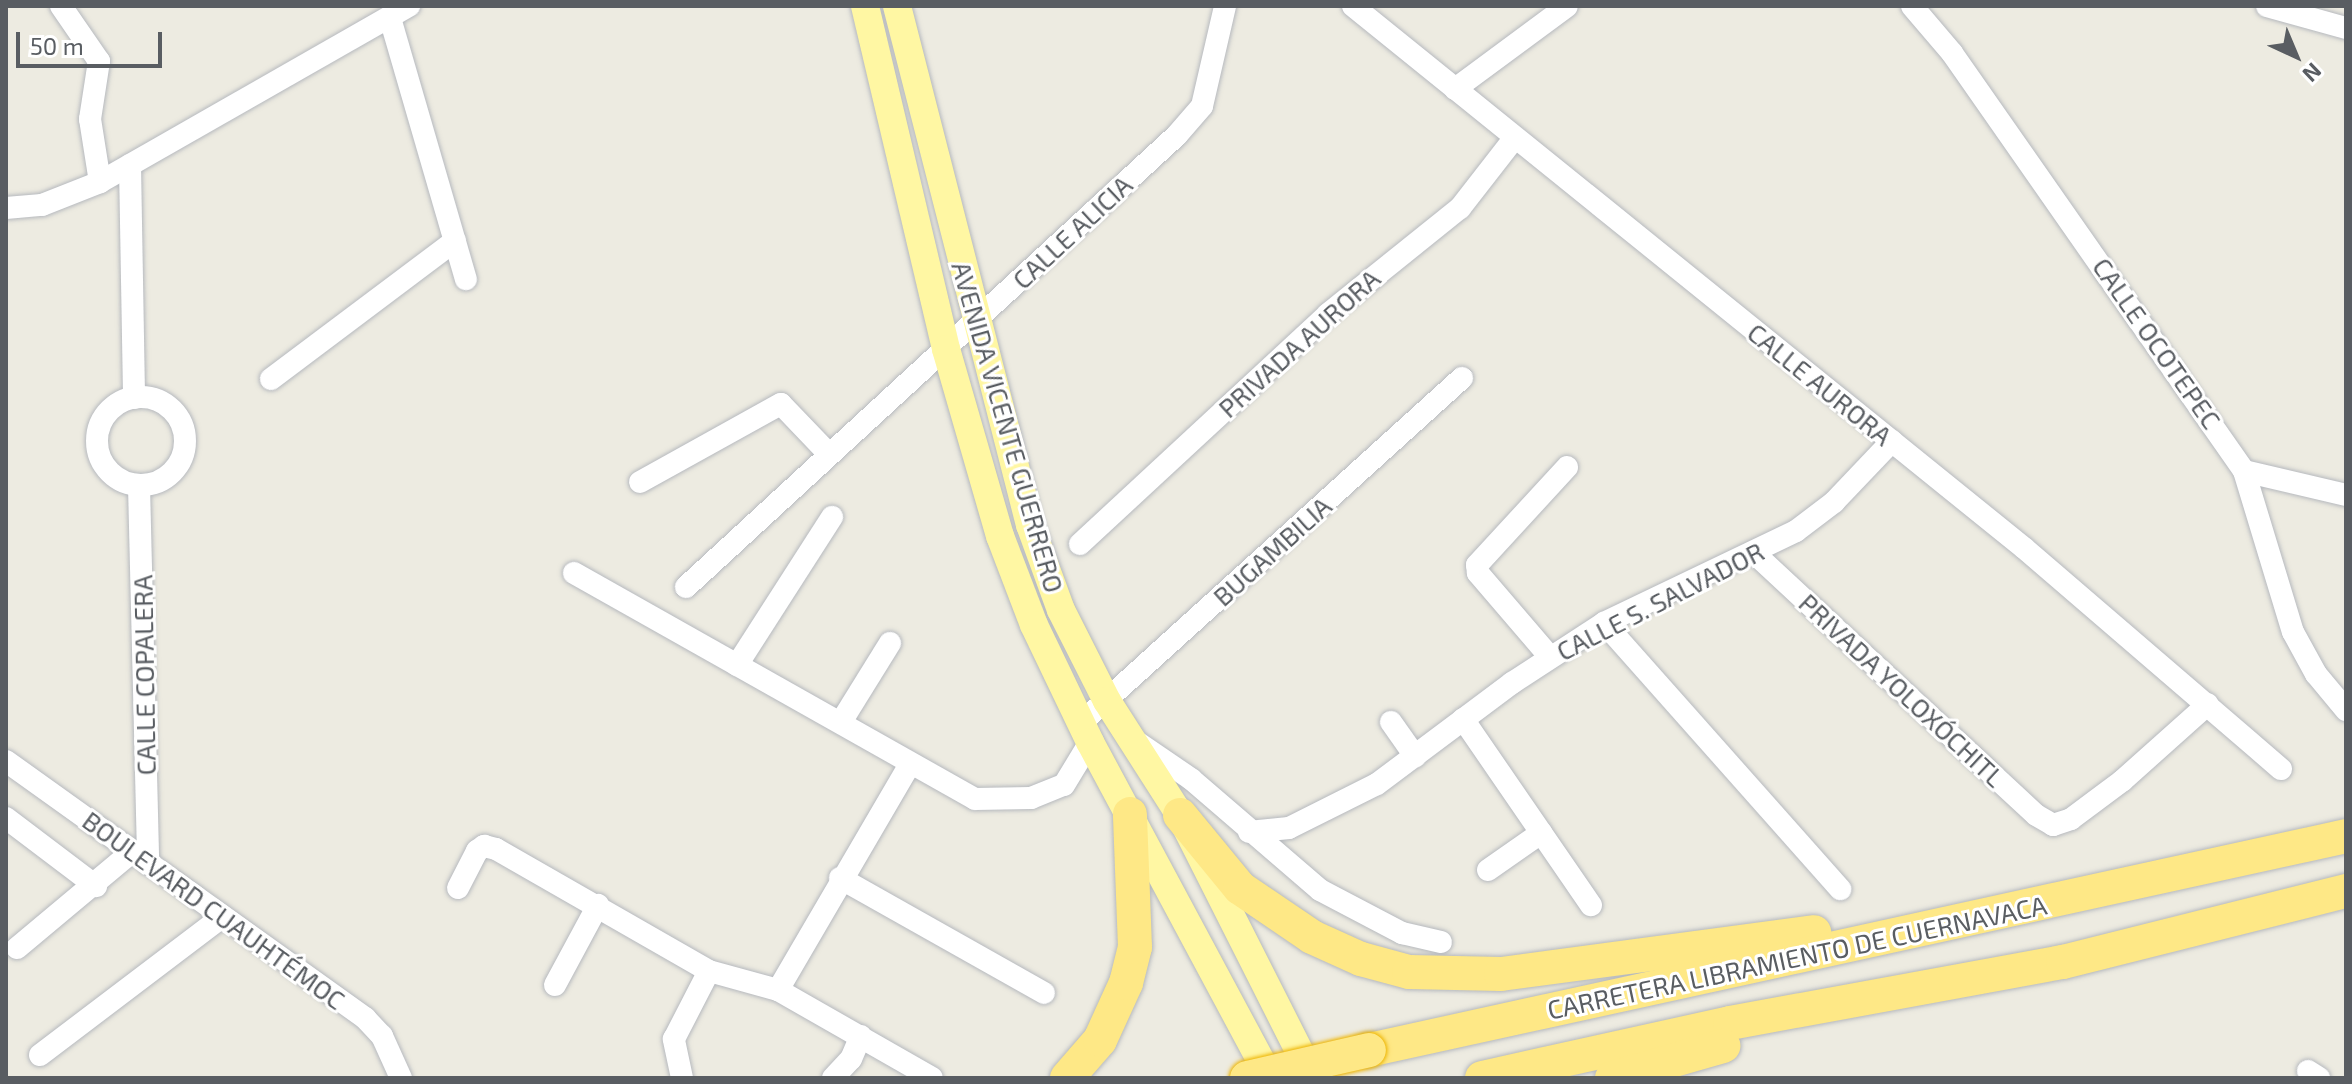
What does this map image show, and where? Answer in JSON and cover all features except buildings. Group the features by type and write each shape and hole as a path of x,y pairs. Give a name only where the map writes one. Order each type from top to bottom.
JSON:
{"highway":[{"path":"1067,1078 1100,1040 1126,983 1135,947 1130,814"},
{"path":"1180,815 1240,888 1300,929 1361,959 1409,972 1501,974 1712,949 1936,912 2013,910"},
{"name":"CARRETERA LIBRAMIENTO DE CUERNAVACA","path":"1247,1078 2346,836"},
{"name":"CARRETERA LIBRAMIENTO DE CUERNAVACA","path":"1482,1078 1730,1023 1915,992 2063,962 2346,891"},
{"path":"1612,1078 1915,992"}],"main road":[{"name":"AVENIDA VICENTE GUERRERO","path":"865,6 946,349 1000,536 1034,625 1086,733 1270,1078"},
{"name":"AVENIDA VICENTE GUERRERO","path":"897,6 976,321 1044,567 1107,701 1180,815 1313,1078"},
{"path":"1172,892 1210,873"}],"street":[{"path":"61,6 99,61 90,119 100,182"},
{"path":"6,208 42,205 100,182 409,6"},
{"name":"CALLE ALICIA","path":"686,587 946,349 1202,106 1225,6"},
{"name":"CALLE AURORA","path":"1353,6 1513,140 1892,441 2208,704 2281,769"},
{"path":"1455,89 1567,6"},
{"name":"CALLE OCOTEPEC","path":"1912,6 1961,66 2244,471 2293,632 2316,674 2346,710"},
{"path":"2267,6 2346,28"},
{"path":"390,18 466,279"},
{"name":"PRIVADA AURORA","path":"1080,544 1328,314 1460,208 1513,140"},
{"path":"130,165 134,398"},
{"path":"271,379 455,241"},
{"name":"BUGAMBILIA","path":"574,573 975,799 1031,798 1064,785 1086,733 1107,701 1462,378"},
{"path":"134,398 169,406 186,438 173,472 139,486 125,483 104,465 97,437 109,411 134,398"},
{"path":"640,482 781,404 829,454"},
{"name":"CALLE S. SALVADOR","path":"1249,832 1289,828 1377,784 1550,657 1604,623 1796,531 1834,502 1892,441"},
{"path":"1550,657 1478,573 1477,565 1567,467"},
{"path":"2244,471 2346,495"},
{"name":"CALLE COPALERA","path":"139,486 140,858"},
{"path":"737,665 832,517"},
{"name":"PRIVADA YOLOXÓCHITL","path":"1753,552 2036,815 2053,825 2071,819 2122,781 2208,704"},
{"path":"1604,623 1840,889"},
{"path":"841,722 890,643"},
{"path":"1463,719 1591,905"},
{"path":"1391,722 1415,756"},
{"path":"1133,739 1191,779 1249,832 1347,906 1402,933 1441,942"},
{"name":"BOULEVARD CUAUHTÉMOC","path":"6,761 365,1018 382,1036 401,1078"},
{"path":"778,990 840,878 910,764"},
{"path":"6,818 96,886"},
{"path":"1488,870 1541,833"},
{"path":"458,888 484,846 598,905 709,971 778,990 828,1022 861,1036 932,1078"},
{"path":"17,948 96,886 140,858"},
{"path":"840,878 1044,993"},
{"path":"555,985 598,905"},
{"path":"40,1055 222,917"},
{"path":"682,1078 674,1039 709,971"},
{"path":"833,1078 851,1059 861,1036"}]}
